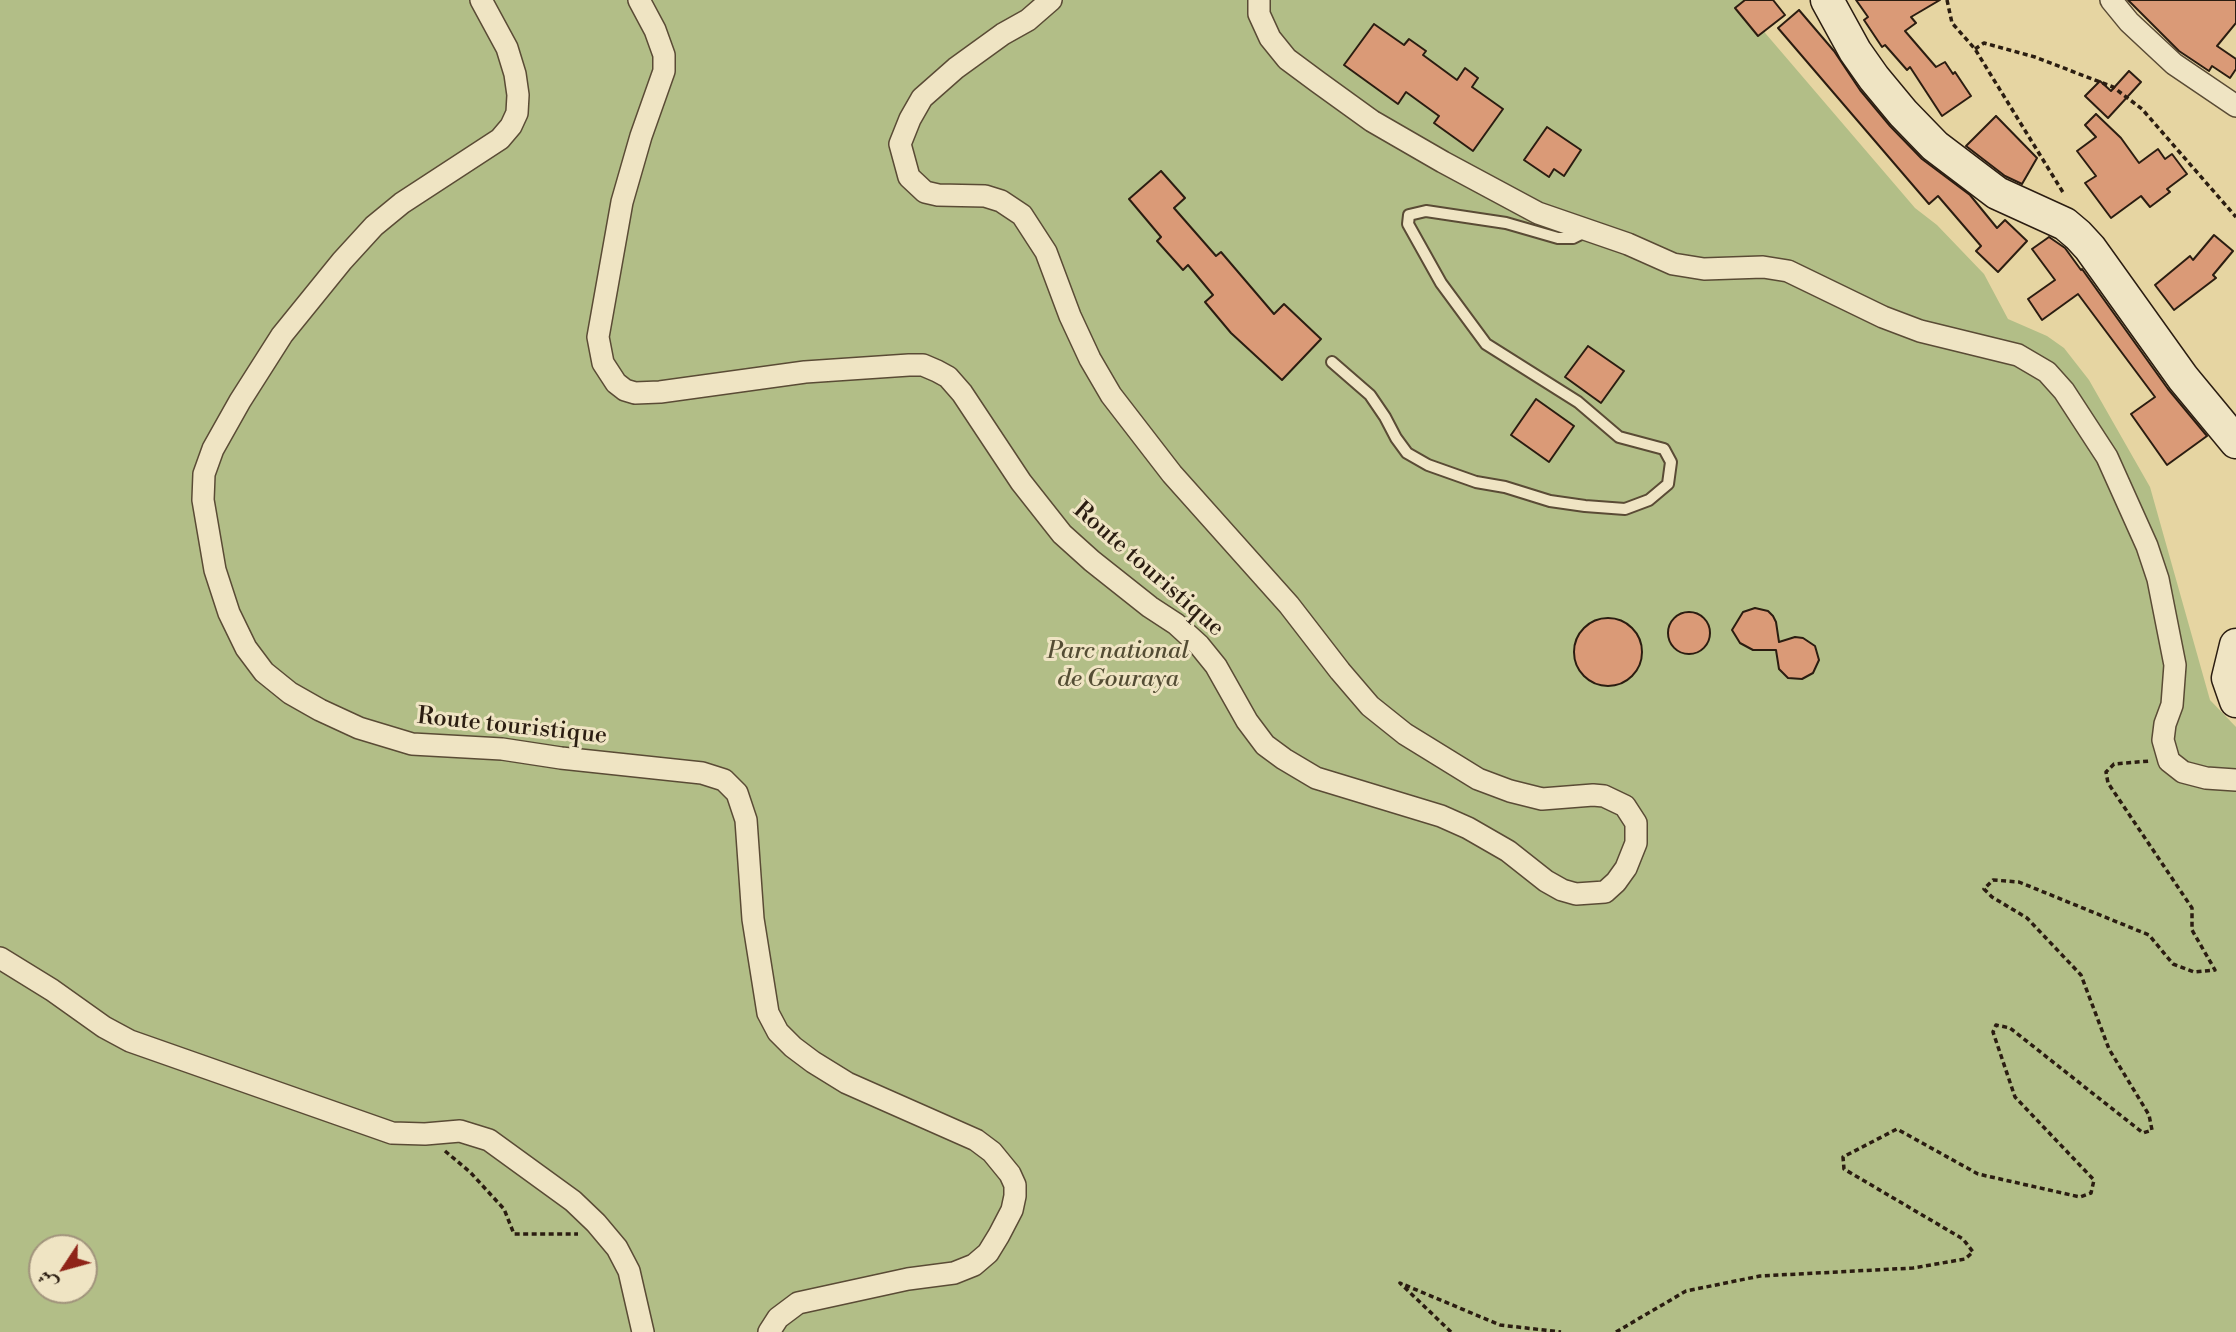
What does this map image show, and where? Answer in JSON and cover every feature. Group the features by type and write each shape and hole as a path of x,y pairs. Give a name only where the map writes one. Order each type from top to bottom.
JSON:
{"main road":[{"path":"1827,0 1855,51 1874,78 1935,146 1997,194 2066,224 2090,248 2162,350 2236,442"},
{"path":"2236,645 2228,678 2236,701"}],"street":[{"name":"Route touristique","path":"481,0 507,48 515,74 518,104 511,126 500,139 402,203 374,226 282,335 213,449 204,474 203,500 215,570 246,648 264,672 290,693 359,728 412,744 502,749 702,773 724,780 737,793 746,820 752,919 768,1013 778,1032 813,1062 847,1083 975,1140 992,1152 1010,1174 1016,1196 999,1235 988,1253 974,1265 954,1273 908,1279 798,1303 778,1318 769,1332"},
{"name":"Route touristique","path":"639,0 664,55 664,71 622,202 598,337 603,363 616,383 635,393 805,372 909,365 923,365 937,371 948,377 962,393 1021,482 1062,534 1101,569 1176,624 1199,645 1216,666 1247,721 1265,745 1316,778 1441,816 1468,828 1508,851 1562,890 1576,894 1605,891 1626,869 1636,843 1636,823 1625,806 1604,796 1581,795 1542,799 1478,779 1405,734 1370,706 1289,605 1172,474 1111,394 1075,327 1046,252 1022,215 1001,201 985,196 937,195 925,192 909,177 900,144 922,98 956,68 1003,34 1028,20 1051,0"},
{"path":"1259,0 1259,14 1270,38 1287,59 1372,121 1538,213 1628,244 1673,264 1703,269 1763,267 1788,271 1883,317 1945,338 2018,355 2047,372 2064,391 2107,457 2147,546 2158,579 2175,665 2172,705 2163,740 2169,761 2183,772 2206,778 2236,780"},
{"path":"2111,0 2129,22 2174,64 2236,106"},
{"path":"0,958 104,1027 130,1041 392,1133 460,1131 489,1140 573,1201 617,1248 629,1271 643,1332"}],"lane":[{"path":"1332,362 1370,395 1408,453 1428,465 1476,482 1505,487 1550,501 1625,509 1649,500 1668,484 1671,462 1664,449 1619,437 1578,402 1486,344 1441,283 1408,224 1409,215 1426,211 1506,223 1558,238 1573,238 1588,230"}],"path":[{"path":"1947,0 1952,23 1975,49 2072,208 2066,224"},
{"path":"1975,49 1984,43 2035,57 2113,87 2142,109 2236,217"},
{"path":"1616,1332 1686,1291 1760,1276 1913,1268 1965,1259 1973,1252 1963,1238 1844,1169 1843,1157 1896,1129 1978,1174 2080,1197 2091,1192 2094,1180 2015,1097 1993,1032 1996,1025 2010,1028 2143,1133 2152,1130 2149,1115 2109,1049 2081,975 2027,918 1983,889 1993,880 2019,882 2149,935 2173,964 2194,972 2216,970 2192,930 2192,908 2108,783 2106,772 2114,764 2169,761"},
{"path":"425,1134 470,1172 504,1209 514,1234 592,1234 596,1223"},
{"path":"1451,1332 1400,1283 1500,1325 1561,1332"}],"green space":[{"name":"Parc national de Gouraya","path":"0,0 1743,0 1745,7 1766,34 1915,208 1937,225 1984,274 2008,319 2047,336 2064,348 2089,380 2150,487 2210,700 2236,727 2236,1332 0,1332"}],"building":[{"path":"1745,0 1773,0 1785,15 1758,36 1735,8"},
{"path":"1856,0 1940,0 1911,17 1916,23 1905,31 1936,67 1945,62 1971,96 1942,116 1910,67 1907,70 1885,45 1882,47 1864,20 1868,17"},
{"path":"2128,0 2236,0 2236,23 2217,46 2236,59 2236,69 2230,78 2212,66 2209,71 2179,51"},
{"path":"1799,10 1834,51 1860,90 1922,159 1970,195 1997,228 2005,220 2027,241 1998,272 1976,251 1981,246 1938,196 1929,204 1778,28"},
{"path":"1374,24 1404,45 1409,39 1426,51 1423,55 1457,80 1465,68 1478,78 1472,87 1503,109 1473,151 1434,123 1439,116 1406,92 1398,104 1344,65"},
{"path":"2129,71 2141,82 2108,118 2085,96 2100,81 2111,91"},
{"path":"2096,114 2121,138 2139,163 2158,149 2165,159 2172,154 2187,174 2167,189 2170,192 2150,207 2141,196 2111,218 2085,183 2096,176 2077,151 2096,137 2085,125"},
{"path":"1996,116 2037,158 2022,184 2005,176 1966,146"},
{"path":"1547,127 1581,150 1564,176 1554,169 1549,177 1524,160"},
{"path":"1161,171 1185,198 1174,208 1216,256 1221,252 1274,314 1284,304 1321,339 1282,380 1231,333 1205,302 1213,295 1188,265 1183,270 1157,241 1161,237 1129,199"},
{"path":"2214,235 2233,251 2213,275 2216,278 2174,310 2155,285 2190,256 2193,260"},
{"path":"2049,237 2065,248 2082,269 2168,389 2207,436 2167,465 2131,414 2155,397 2078,294 2042,320 2028,299 2055,280 2032,249"},
{"path":"1588,346 1624,371 1601,403 1565,377"},
{"path":"1536,399 1574,426 1549,462 1511,435"},
{"path":"1755,608 1768,611 1773,616 1779,642 1795,637 1803,638 1815,646 1819,660 1813,673 1802,679 1788,678 1779,669 1776,650 1753,650 1740,643 1732,630 1743,612"},
{"path":"1689,612 1704,618 1710,633 1704,648 1689,654 1674,648 1668,633 1674,618"},
{"path":"1608,618 1621,621 1632,628 1639,639 1642,652 1639,665 1632,676 1621,683 1608,686 1595,683 1584,676 1577,665 1574,652 1577,639 1584,628 1595,621"}]}
